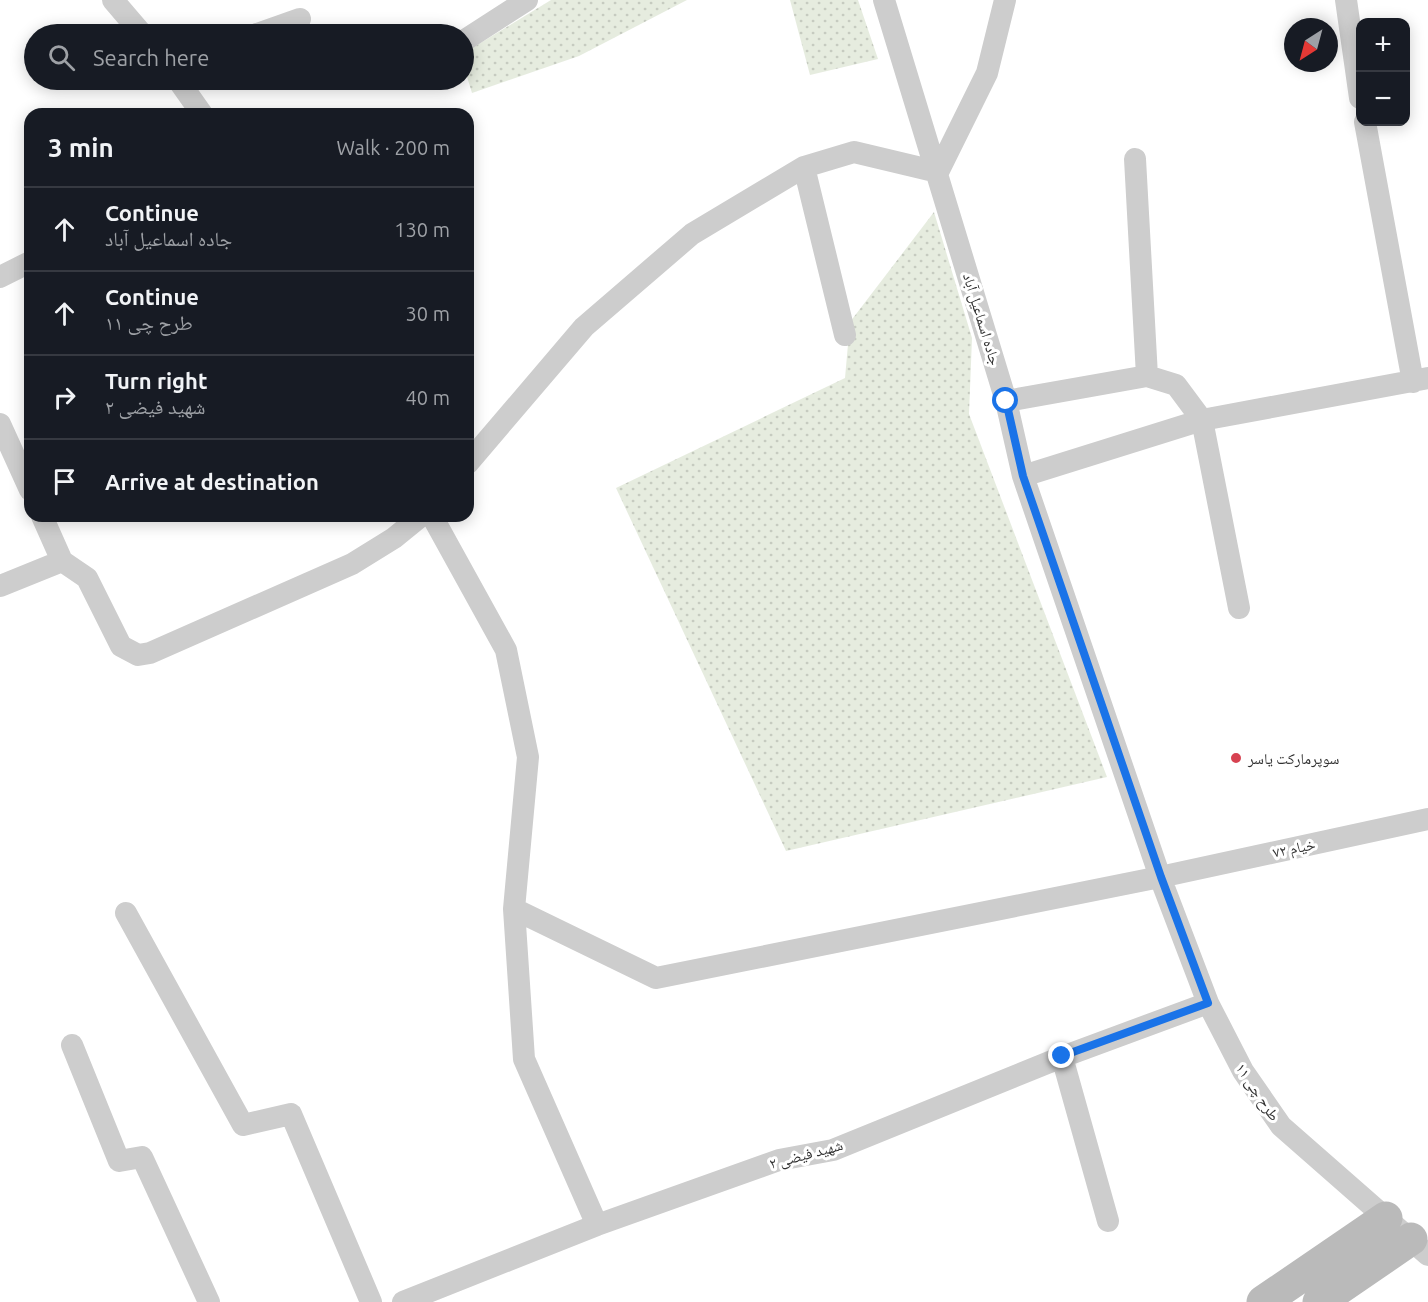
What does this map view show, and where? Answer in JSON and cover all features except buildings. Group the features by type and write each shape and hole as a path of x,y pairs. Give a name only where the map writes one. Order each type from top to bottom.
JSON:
{"main road":[{"path":"1263,1302 1386,1218"},
{"path":"1319,1302 1419,1247"}],"street":[{"path":"113,0 133,24"},
{"path":"474,34 527,0"},
{"name":"جاده اسماعیل آباد","path":"884,0 1006,401 1023,476 1161,877"},
{"path":"474,456 584,327 692,234 804,167 854,152 938,172 987,73 1005,0"},
{"path":"1346,0 1356,72"},
{"path":"286,24 300,19"},
{"path":"185,90 198,108"},
{"path":"1023,476 1202,420 1420,380 1366,126"},
{"path":"1135,159 1147,376"},
{"path":"804,167 845,335"},
{"path":"0,277 24,265"},
{"path":"1006,401 1147,376 1176,385 1202,420 1239,608"},
{"path":"0,424 24,477"},
{"path":"45,522 62,561 87,578 121,646 138,655 150,653 352,564 394,538 414,522"},
{"path":"435,522 506,650 528,757 514,909 524,1059 597,1225"},
{"path":"0,586 62,561"},
{"name":"خیام ۷۲","path":"514,909 656,978 1161,877 1428,819"},
{"name":"طرح چی ۱۱","path":"1161,877 1208,1003 1242,1071 1281,1126 1419,1247"},
{"path":"126,913 243,1125 291,1114 371,1302"},
{"name":"شهید فیضی ۲","path":"403,1302 597,1225 779,1160 833,1150 1062,1056 1208,1003"},
{"path":"72,1045 119,1161 142,1157 208,1302"},
{"path":"1062,1056 1108,1221"}],"shaded area":[{"path":"551,0 687,0 579,56 472,93 471,90 474,90 474,47"},
{"path":"790,0 858,0 878,59 810,75"},
{"path":"934,212 972,338 969,414 1107,777 786,851 616,488 845,378 850,322"}],"place":[{"name":"سوپرمارکت یاسر","path":"1236,758"}],"route":[{"path":"1006,401 1023,476 1161,877 1208,1003 1062,1056"}]}
